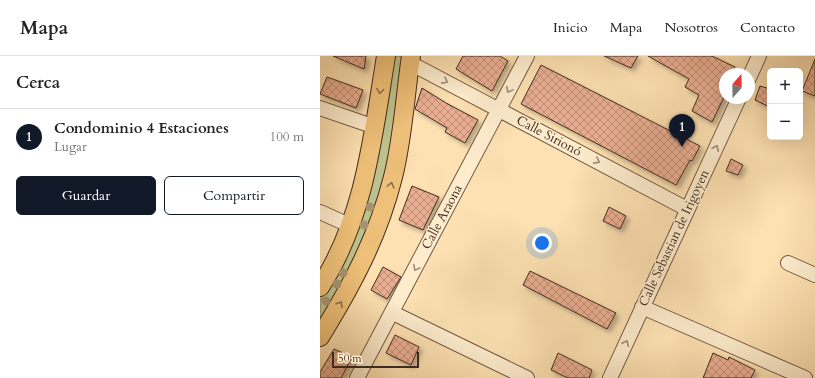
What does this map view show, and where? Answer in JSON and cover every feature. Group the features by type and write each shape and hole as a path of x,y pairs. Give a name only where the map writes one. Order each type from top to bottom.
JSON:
{"main road":[{"path":"320,287 338,256 351,226 368,165 386,56"},
{"path":"320,337 361,267 375,235 386,204 394,174 411,60"}],"street":[{"name":"Calle Araona","path":"357,378 393,313 527,56"},
{"path":"754,68 759,56"},
{"name":"Calle Sirionó","path":"411,60 499,109 687,209"},
{"name":"Calle Sebastian de Irigoyen","path":"610,378 687,209 737,104"},
{"path":"320,108 375,127"},
{"path":"320,212 351,226"},
{"path":"788,263 815,275"},
{"path":"642,307 805,378"},
{"path":"393,313 527,378"}],"green space":[{"path":"394,56 405,56 394,129 378,203 360,249 320,321 320,300 333,280 363,213 373,179"}],"building":[{"path":"333,56 366,56 364,69"},
{"path":"463,56 500,56 508,61 492,91 456,69"},
{"path":"604,56 638,56 631,68"},
{"path":"648,56 712,56 735,67 719,68 719,104 721,104 712,122 692,111 699,95 685,87 689,79"},
{"path":"815,59 815,96 803,91"},
{"path":"541,65 700,146 676,185 521,104"},
{"path":"327,77 363,90 356,108 320,94"},
{"path":"760,86 767,88 767,106 755,100"},
{"path":"422,88 478,120 465,143 445,132 447,128 415,109"},
{"path":"731,159 743,165 738,175 726,171"},
{"path":"412,186 439,197 423,230 399,220"},
{"path":"609,207 626,216 620,229 603,221"},
{"path":"383,267 401,277 387,299 371,290"},
{"path":"530,271 616,313 607,329 523,285"},
{"path":"395,335 419,347 411,365 386,353"},
{"path":"334,349 352,357 341,378 320,378 320,372"},
{"path":"558,353 592,370 589,378 568,378 551,370"},
{"path":"713,353 728,360 729,357 755,370 751,378 703,378"}],"place":[{"name":"Condominio 4 Estaciones","path":"682,147"}]}
